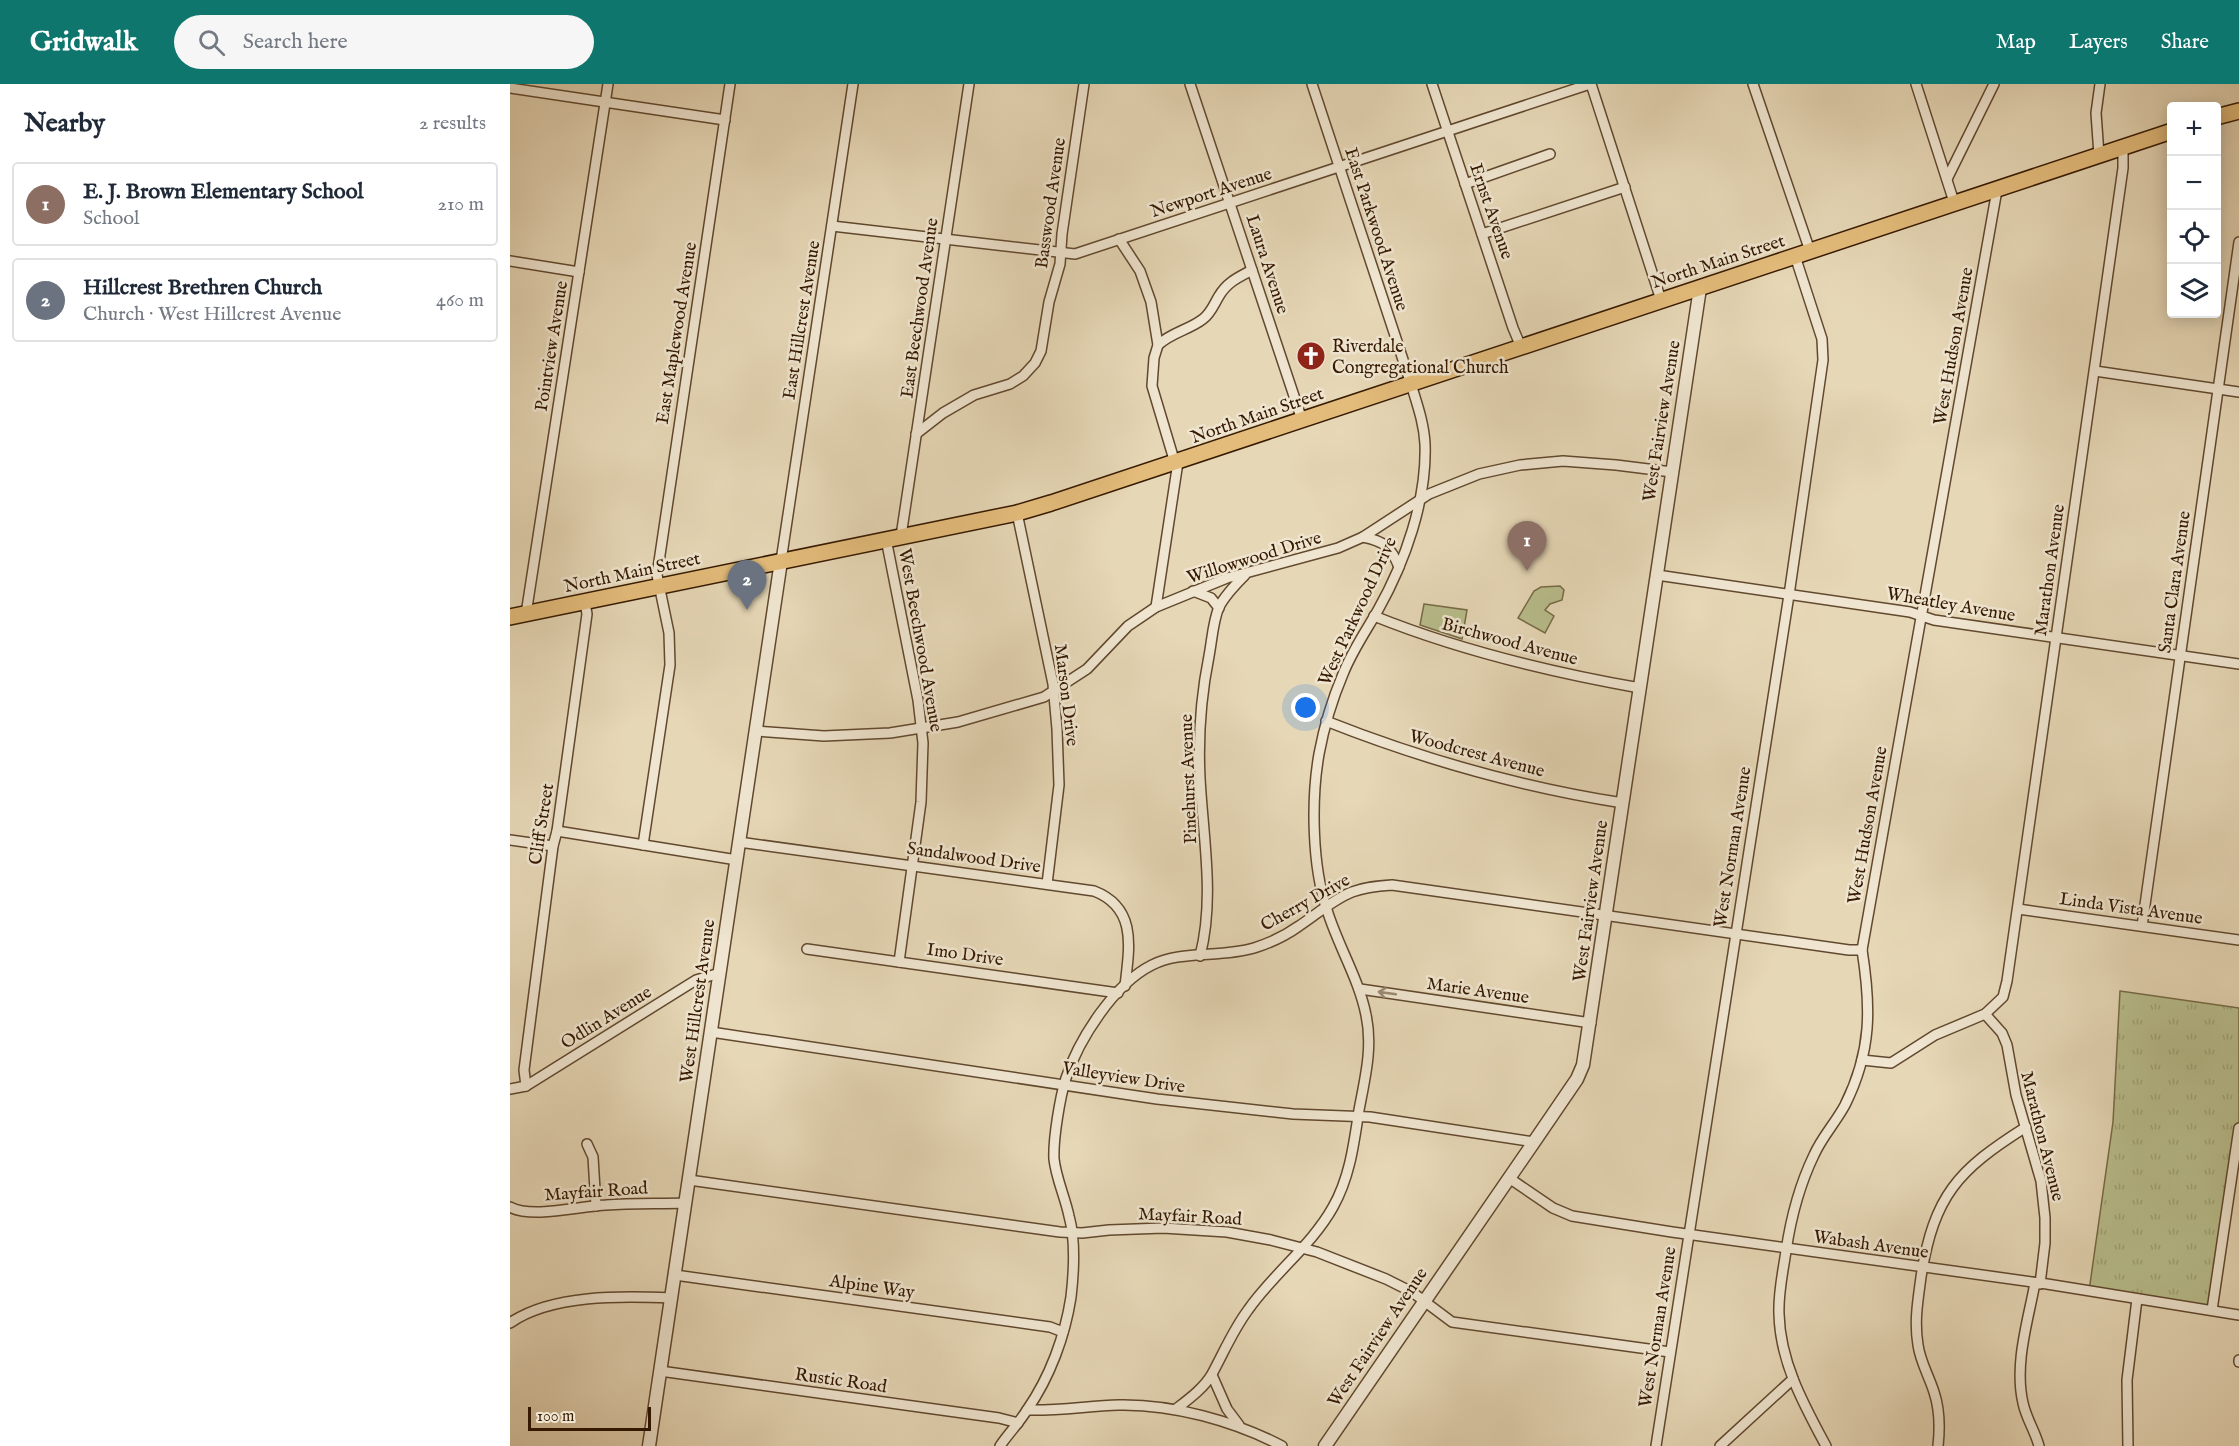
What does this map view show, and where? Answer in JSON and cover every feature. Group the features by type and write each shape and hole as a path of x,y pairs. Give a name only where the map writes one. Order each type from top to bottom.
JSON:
{"main road":[{"path":"2221,116 2239,111"},
{"name":"North Main Street","path":"510,617 1017,513 1177,462 2167,133"}],"street":[{"name":"Pointview Avenue","path":"526,614 608,84"},
{"name":"East Maplewood Avenue","path":"643,845 670,665 669,633 657,575 730,84"},
{"name":"East Hillcrest Avenue","path":"781,561 853,84"},
{"name":"East Beechwood Avenue","path":"894,538 916,434 969,84"},
{"name":"Basswood Avenue","path":"916,434 943,413 974,395 1017,381 1035,363 1043,342 1049,302 1061,254 1084,84"},
{"name":"Laura Avenue","path":"1190,84 1302,420"},
{"name":"East Parkwood Avenue","path":"1312,84 1411,384"},
{"name":"Ernst Avenue","path":"1432,84 1521,347"},
{"path":"1590,84 1661,300"},
{"name":"Newport Avenue","path":"831,226 1075,254 1590,84"},
{"path":"1753,84 1810,251"},
{"path":"1916,84 1954,202"},
{"path":"1947,179 1994,84"},
{"path":"2099,155 2096,113 2100,84"},
{"path":"510,88 724,120"},
{"name":"Marathon Avenue","path":"2039,1446 2023,1406 2020,1383 2021,1363 2045,1243 2044,1199 2016,1095 2007,1045 2002,1033 1985,1014 2003,997 2007,981 2095,371 2123,168 2123,148"},
{"path":"1465,184 1550,154"},
{"path":"1482,234 1625,187"},
{"name":"West Hudson Avenue","path":"1826,1446 1793,1379 1781,1336 1780,1291 1791,1217 1804,1176 1815,1153 1844,1106 1862,1060 1869,1015 1869,994 1862,950 1997,190"},
{"path":"1119,239 1140,271 1151,302 1158,345 1154,358 1152,386 1177,462 1155,607"},
{"name":"Santa Clara Avenue","path":"2142,926 2239,242"},
{"name":"West Norman Avenue","path":"1656,1446 1789,595 1824,351 1795,256"},
{"path":"510,261 579,272"},
{"path":"1158,345 1183,328 1204,319 1225,287 1252,270"},
{"name":"West Fairview Avenue","path":"1325,1446 1581,1072 1591,1023 1700,288"},
{"path":"2095,371 2239,392"},
{"name":"West Parkwood Drive","path":"1176,1409 1198,1391 1212,1375 1225,1347 1246,1312 1277,1273 1318,1230 1343,1186 1351,1159 1369,1050 1368,1024 1360,989 1326,908 1318,869 1314,810 1317,766 1326,721 1343,674 1399,567 1408,542 1425,460 1425,444 1419,410 1411,384"},
{"name":"Willowwood Drive","path":"756,731 824,736 922,729 991,714 1044,697 1088,669 1128,626 1155,607 1216,582 1321,554 1363,537 1429,494 1479,474 1529,464 1584,462 1672,472"},
{"name":"Marson Drive","path":"1017,513 1054,692 1059,785 1047,884"},
{"path":"1363,537 1378,540 1387,547 1394,555 1399,567"},
{"name":"West Beechwood Avenue","path":"894,538 922,729 921,802 899,962"},
{"name":"West Hillcrest Avenue","path":"649,1446 781,561"},
{"name":"Pinehurst Avenue","path":"1200,956 1205,937 1207,889 1200,778 1201,715 1207,663 1219,608 1231,589 1245,575"},
{"name":"Wheatley Avenue","path":"1657,575 1910,612 1934,620 2239,664"},
{"path":"1194,591 1211,598 1219,608"},
{"name":"Cliff Street","path":"526,1086 524,1070 553,846 580,671 587,614 585,603"},
{"name":"Birchwood Avenue","path":"1374,616 1513,663 1559,674 1640,688"},
{"name":"Woodcrest Avenue","path":"1326,721 1408,752 1475,772 1575,795 1623,803"},
{"path":"557,831 736,860"},
{"path":"510,840 553,846"},
{"name":"Sandalwood Drive","path":"739,842 1094,891 1119,908 1129,933 1121,990"},
{"name":"Cherry Drive","path":"1000,1446 1027,1410 1043,1383 1063,1332 1072,1278 1072,1233 1054,1158 1064,1085 1093,1025 1121,990 1140,972 1162,960 1239,952 1268,943 1298,927 1351,892 1392,885 1862,950"},
{"name":"Linda Vista Avenue","path":"2018,909 2239,940"},
{"name":"Imo Drive","path":"807,949 1121,990"},
{"name":"Odlin Avenue","path":"510,1089 526,1086 696,980 720,973"},
{"name":"Marie Avenue","path":"1360,989 1591,1023"},
{"path":"1862,1060 1891,1063 1935,1035 1985,1014"},
{"name":"Valleyview Drive","path":"711,1032 1219,1107 1293,1114 1358,1116 1534,1142"},
{"path":"1938,1446 1940,1421 1937,1404 1919,1350 1916,1326 1923,1268 1932,1225 1946,1197 1958,1180 1985,1153 2026,1127"},
{"path":"2212,1310 2234,1190 2239,1128"},
{"path":"587,1144 593,1156 596,1206"},
{"name":"Wabash Avenue","path":"1509,1179 1553,1208 1572,1216 2037,1283 2239,1315"},
{"name":"Mayfair Road","path":"689,1180 1072,1233 1163,1228 1210,1231 1271,1240 1364,1269 1412,1292 1448,1320 1456,1323 1670,1352"},
{"name":"Mayfair Road","path":"510,1207 533,1212 596,1206 686,1203"},
{"name":"Alpine Way","path":"675,1275 1034,1325 1063,1332"},
{"path":"510,1323 532,1311 573,1302 643,1297 671,1298"},
{"path":"2128,1446 2127,1380 2137,1299"},
{"name":"Rustic Road","path":"660,1371 999,1418 1017,1423"},
{"path":"1212,1375 1227,1409 1239,1425"},
{"path":"1723,1445 1793,1379"},
{"path":"1027,1410 1048,1411 1122,1405 1176,1409 1239,1425 1282,1446"}],"green space":[{"path":"1560,586 1564,590 1562,600 1550,604 1545,610 1554,616 1545,633 1518,618 1534,591 1541,587"},
{"path":"1424,604 1467,610 1462,639 1420,625"},
{"path":"2120,991 2239,1008 2239,1128 2212,1310 2089,1291 2113,1122"}],"place":[{"name":"Riverdale Congregational Church","path":"1311,356"},
{"name":"E. J. Brown Elementary School","path":"1527,571"},
{"name":"Hillcrest Brethren Church","path":"747,610"}]}
